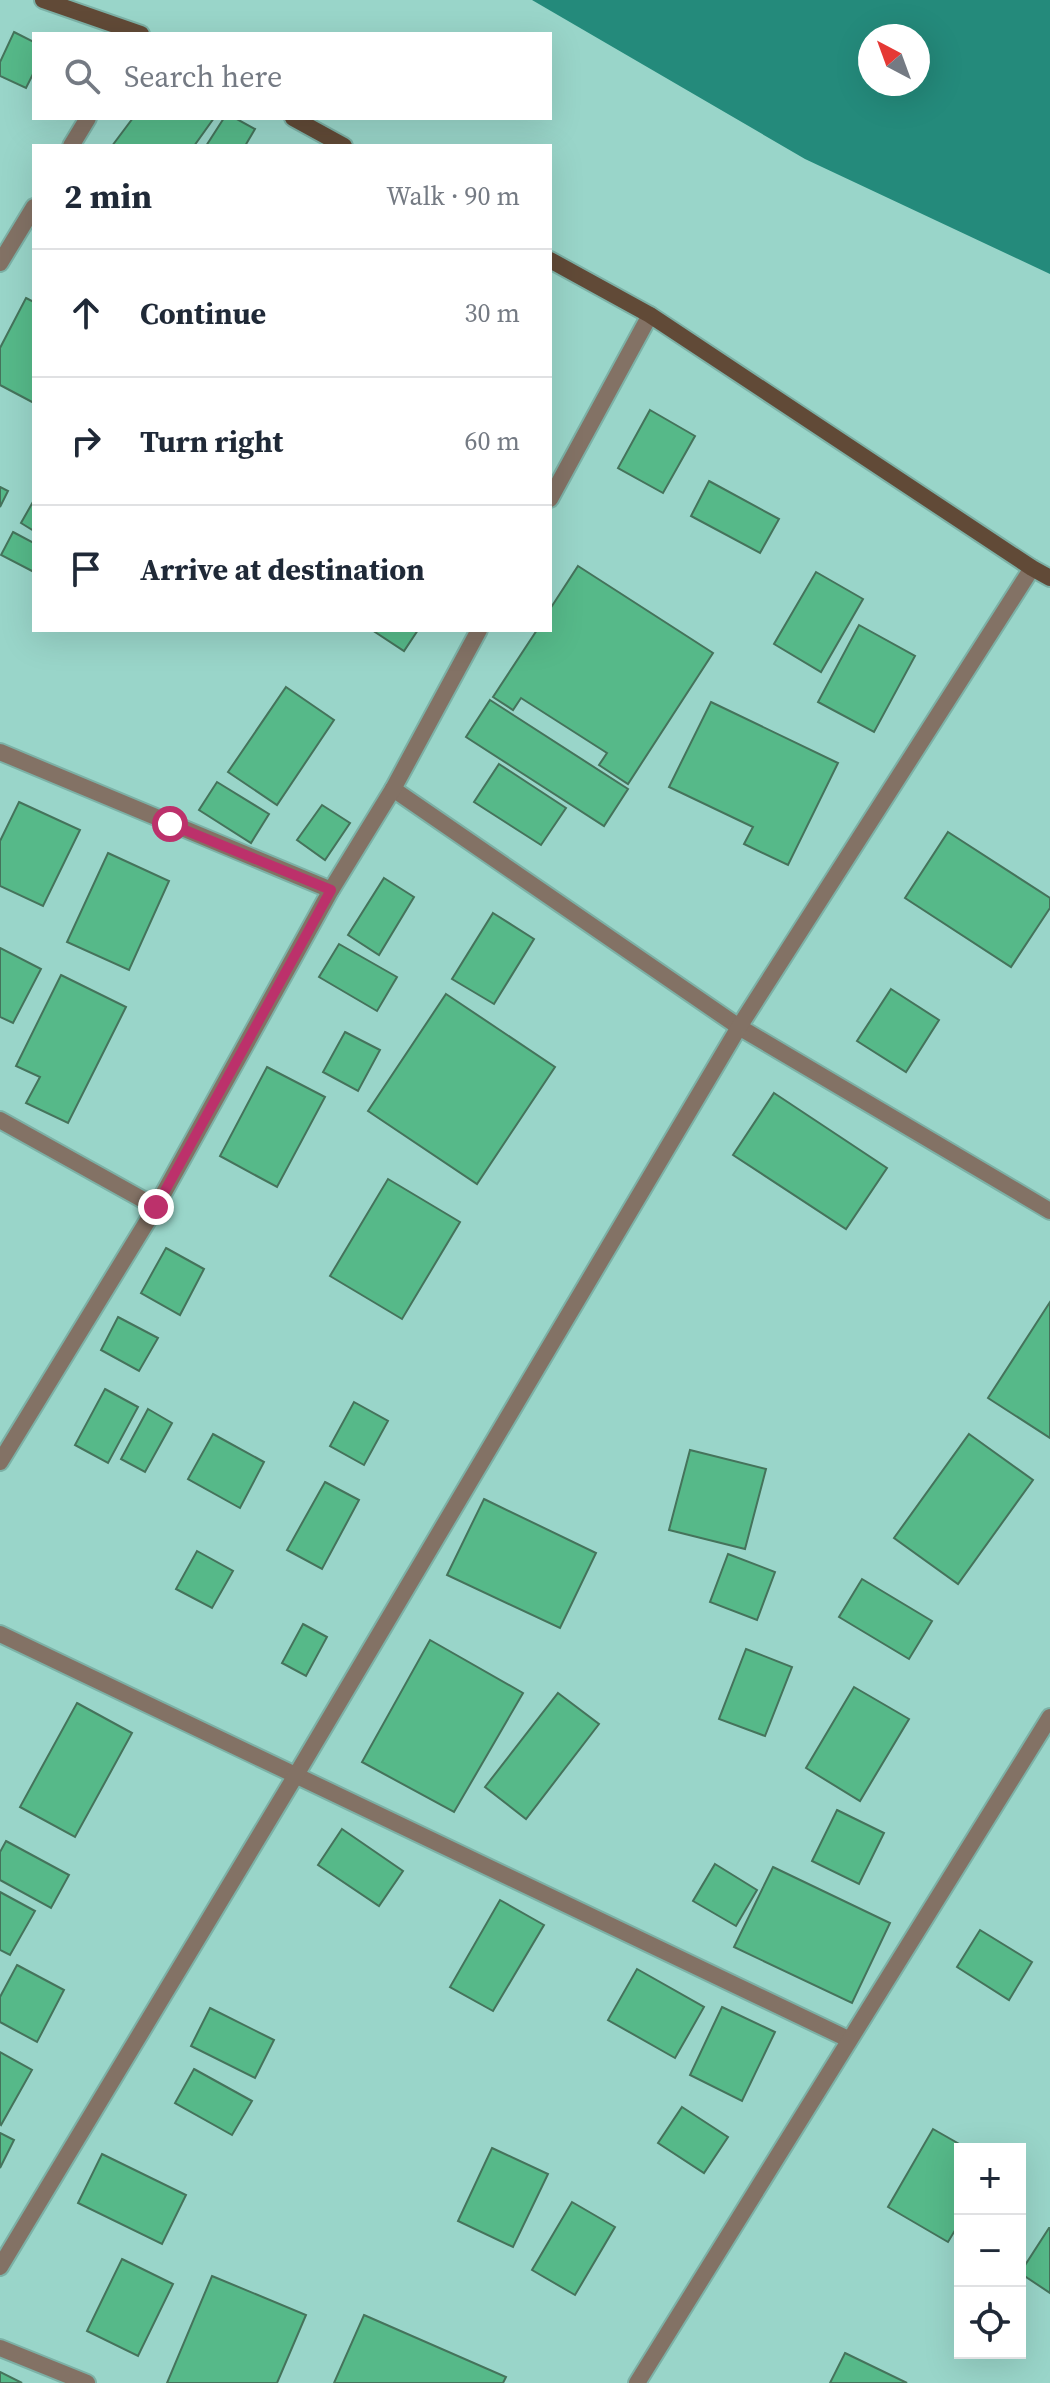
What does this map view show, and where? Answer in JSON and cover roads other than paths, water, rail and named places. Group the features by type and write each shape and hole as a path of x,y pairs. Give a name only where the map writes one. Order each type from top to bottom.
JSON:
{"street":[{"path":"43,0 134,32"},
{"path":"72,144 87,120"},
{"path":"297,120 340,144"},
{"path":"0,263 32,210"},
{"path":"552,261 650,315 1050,578"},
{"path":"552,495 650,315"},
{"path":"0,2267 739,1027 1032,568"},
{"path":"0,1462 156,1207 331,890 393,789 478,632"},
{"path":"2,758 331,890"},
{"path":"393,789 739,1027 1050,1211"},
{"path":"0,1120 156,1207"},
{"path":"0,1634 848,2039"},
{"path":"637,2383 1050,1717"},
{"path":"0,2348 87,2383"}]}
